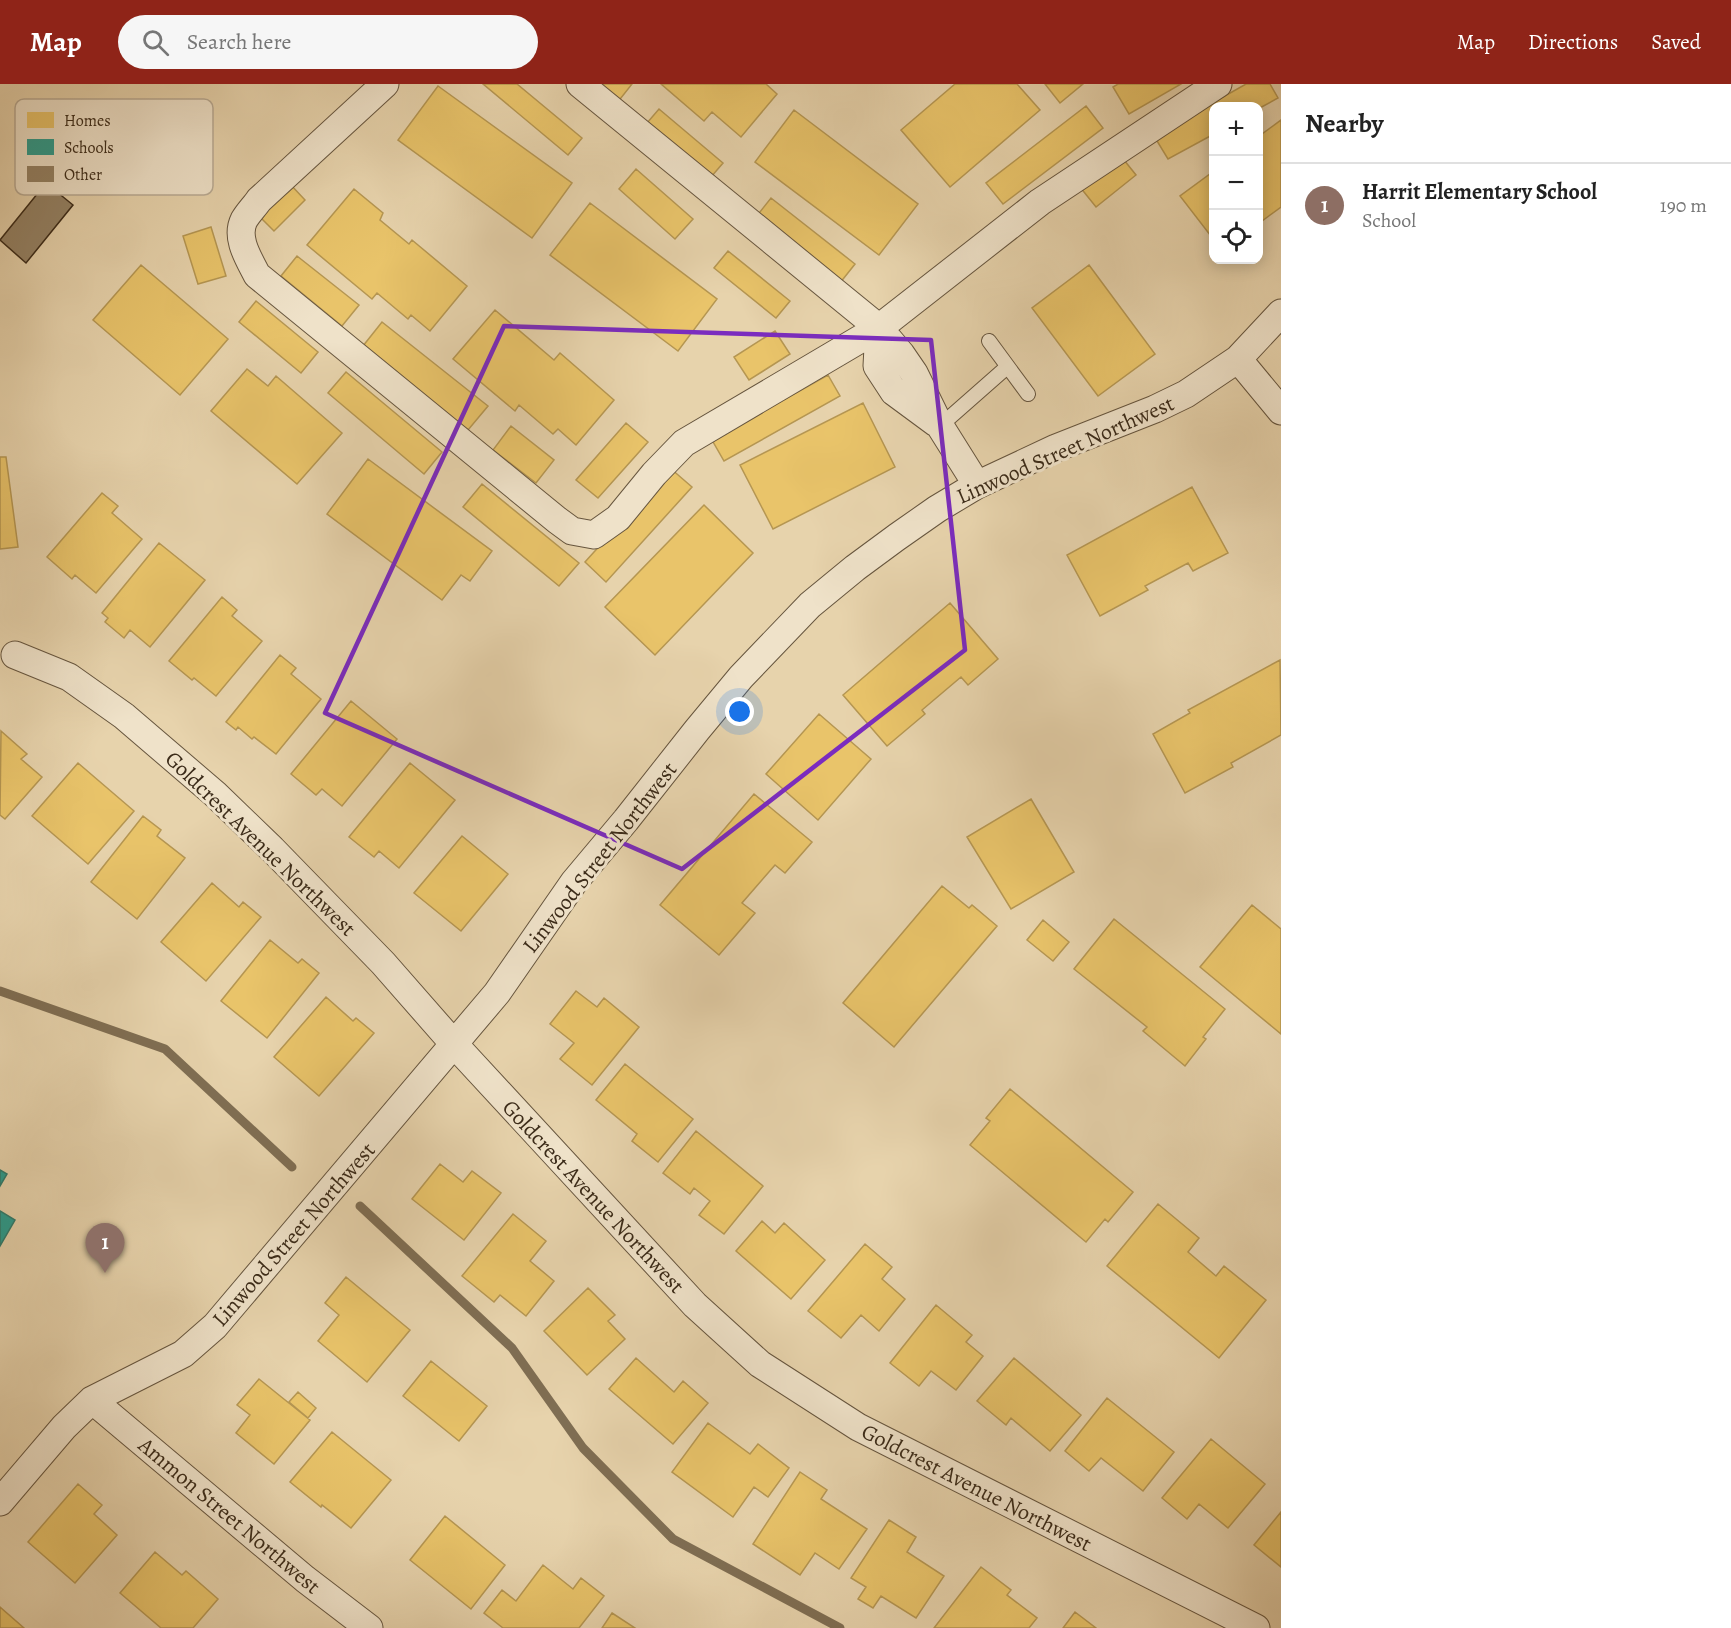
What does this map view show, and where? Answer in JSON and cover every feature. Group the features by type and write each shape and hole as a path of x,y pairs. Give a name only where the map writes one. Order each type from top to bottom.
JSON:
{"street":[{"path":"385,84 259,200 244,220 242,232 245,251 257,275 572,531 594,535 618,518 654,474 684,443 879,328 1040,202 1218,84"},
{"path":"580,84 879,328 914,372 940,426 977,485"},
{"name":"Linwood Street Northwest","path":"0,1502 64,1427 92,1401 183,1354 215,1326 497,993 574,882 741,677 810,605 855,568 937,509 977,485 1056,448 1155,409 1186,394 1238,359 1281,313"},
{"path":"1238,359 1281,411"},
{"name":"Goldcrest Avenue Northwest","path":"15,655 69,677 115,709 215,794 335,912 695,1305 760,1365 858,1427 1256,1628"},
{"name":"Ammon Street Northwest","path":"92,1401 296,1572 369,1628"}],"lane":[{"path":"989,341 1028,394"},
{"path":"940,426 1007,367"}],"highlighted area":[{"path":"504,326 931,340 965,650 682,869 325,713"}],"building: Homes":[{"path":"483,84 517,84 582,138 568,155"},
{"path":"583,84 632,84 613,108"},
{"path":"661,84 766,84 777,94 741,137 712,112 704,121"},
{"path":"955,84 1017,84 1040,110 950,187 901,130"},
{"path":"1045,84 1083,84 1060,103"},
{"path":"1118,84 1181,84 1129,114 1113,87"},
{"path":"1246,84 1270,84 1278,98 1263,106 1263,102 1214,102"},
{"path":"438,86 572,183 532,238 398,140"},
{"path":"1209,105 1209,137 1168,159 1154,136"},
{"path":"1086,106 1103,128 1003,204 986,183"},
{"path":"659,109 723,163 705,184 641,130"},
{"path":"794,110 918,204 879,255 755,162"},
{"path":"1281,120 1281,207 1263,220 1263,156 1263,133"},
{"path":"1120,155 1136,175 1096,207 1080,187"},
{"path":"636,169 693,219 675,239 619,189"},
{"path":"1209,175 1209,234 1180,196"},
{"path":"290,184 305,200 274,231 258,215"},
{"path":"354,189 383,213 380,220 409,244 412,240 467,286 430,331 411,315 408,319 377,293 372,299 307,245"},
{"path":"771,198 855,264 836,288 752,222"},
{"path":"590,203 717,299 678,351 550,255"},
{"path":"211,227 226,276 198,284 183,236"},
{"path":"728,251 790,301 776,318 714,268"},
{"path":"297,256 359,305 342,326 281,276"},
{"path":"141,265 228,339 180,395 93,320"},
{"path":"1089,265 1155,354 1098,396 1032,308"},
{"path":"256,301 318,352 301,373 239,322"},
{"path":"495,310 554,360 560,353 614,400 576,445 558,429 553,434 519,405 515,411 453,359"},
{"path":"382,322 488,406 468,430 363,346"},
{"path":"775,331 790,354 749,380 734,357"},
{"path":"247,369 268,386 276,376 342,433 297,484 211,411"},
{"path":"346,372 442,452 424,474 328,393"},
{"path":"828,375 840,396 724,461 712,440"},
{"path":"863,403 895,467 773,529 740,465"},
{"path":"626,423 648,442 598,498 576,480"},
{"path":"511,426 554,460 536,483 493,450"},
{"path":"0,457 6,457 18,547 0,549"},
{"path":"368,459 492,551 470,581 461,575 442,600 327,514"},
{"path":"670,468 692,487 606,582 585,562"},
{"path":"482,484 579,563 559,586 463,507"},
{"path":"1192,487 1228,553 1193,571 1188,563 1145,586 1148,590 1100,616 1067,555"},
{"path":"102,493 118,506 112,513 142,539 96,593 75,575 72,579 47,557"},
{"path":"704,505 753,553 655,655 605,607"},
{"path":"159,543 205,580 150,647 130,630 124,638 105,622 108,618 102,613"},
{"path":"222,597 237,610 232,616 262,641 216,696 169,661"},
{"path":"950,603 998,659 968,685 961,677 922,710 925,714 887,746 843,695"},
{"path":"280,655 296,668 291,674 321,699 276,754 254,737 252,739 238,727 236,730 226,722"},
{"path":"1280,660 1281,735 1231,763 1233,767 1185,793 1153,734 1190,713 1188,710"},
{"path":"351,701 397,739 342,806 322,789 316,795 291,774"},
{"path":"819,714 871,759 818,820 766,774"},
{"path":"1,731 27,754 21,759 42,777 5,819 0,815"},
{"path":"78,763 134,811 88,864 32,816"},
{"path":"410,763 455,800 399,868 379,851 374,857 349,837"},
{"path":"754,794 812,842 785,873 775,865 742,903 755,913 719,955 660,905"},
{"path":"1031,799 1074,872 1011,909 967,837"},
{"path":"143,816 161,830 157,836 185,858 137,919 91,882"},
{"path":"462,836 508,874 461,931 414,893"},
{"path":"212,883 239,907 243,902 261,917 206,981 161,942"},
{"path":"942,886 969,908 972,905 997,926 894,1047 843,1003"},
{"path":"1252,905 1281,929 1281,1034 1200,967"},
{"path":"1114,919 1225,1009 1203,1037 1206,1039 1185,1066 1143,1031 1147,1027 1074,969"},
{"path":"1043,920 1069,942 1053,961 1027,940"},
{"path":"270,940 298,963 302,959 319,973 267,1038 221,1001"},
{"path":"576,991 597,1007 604,998 639,1027 592,1085 560,1059 574,1043 550,1024"},
{"path":"326,997 353,1021 356,1018 374,1033 319,1096 274,1057"},
{"path":"625,1064 693,1119 658,1162 632,1141 637,1134 596,1100"},
{"path":"1010,1089 1133,1192 1108,1222 1105,1219 1086,1242 970,1145 990,1121 986,1118"},
{"path":"696,1131 763,1186 724,1234 699,1215 710,1201 694,1188 690,1194 663,1173"},
{"path":"440,1164 463,1182 472,1171 501,1193 464,1240 412,1199"},
{"path":"1158,1204 1199,1238 1188,1252 1216,1276 1224,1266 1266,1300 1219,1358 1107,1266"},
{"path":"513,1214 546,1241 530,1261 554,1281 526,1316 500,1295 494,1302 462,1276"},
{"path":"762,1221 775,1233 784,1223 825,1260 791,1299 736,1251"},
{"path":"865,1244 892,1267 882,1279 905,1299 879,1331 861,1315 841,1338 808,1311"},
{"path":"346,1277 410,1330 367,1382 318,1341 339,1315 325,1303"},
{"path":"588,1288 615,1315 608,1321 625,1339 587,1375 544,1331"},
{"path":"936,1305 972,1335 966,1342 983,1356 956,1390 931,1371 919,1386 890,1363"},
{"path":"636,1358 674,1392 683,1381 708,1403 673,1444 609,1389"},
{"path":"1014,1358 1081,1415 1050,1451 1011,1418 1006,1425 977,1401"},
{"path":"431,1361 487,1406 459,1441 403,1396"},
{"path":"259,1379 310,1420 274,1464 236,1433 250,1415 237,1405"},
{"path":"298,1392 316,1408 308,1418 289,1402"},
{"path":"1107,1398 1174,1452 1143,1491 1101,1458 1089,1471 1065,1451"},
{"path":"708,1423 750,1454 758,1444 789,1468 768,1497 754,1487 733,1517 672,1472"},
{"path":"332,1432 391,1480 351,1528 290,1482"},
{"path":"1211,1439 1265,1484 1228,1528 1199,1504 1187,1519 1162,1498"},
{"path":"800,1472 827,1490 821,1499 867,1529 839,1569 815,1553 800,1575 753,1544"},
{"path":"78,1484 102,1505 94,1514 117,1535 75,1583 28,1542"},
{"path":"1281,1512 1281,1567 1254,1545"},
{"path":"445,1516 505,1565 471,1609 410,1560"},
{"path":"889,1520 916,1537 907,1552 944,1576 916,1618 881,1596 873,1608 858,1599 866,1587 851,1578"},
{"path":"155,1552 182,1575 186,1571 218,1599 193,1628 161,1628 120,1593"},
{"path":"543,1565 573,1589 581,1578 604,1596 579,1628 503,1628 484,1613 502,1590 516,1601"},
{"path":"981,1567 1011,1590 1007,1595 1037,1618 1029,1628 934,1628"},
{"path":"0,1607 24,1628 0,1628"},
{"path":"1075,1612 1096,1628 1063,1628"},
{"path":"612,1613 635,1628 602,1628"}],"building: Schools":[{"path":"0,1170 7,1174 0,1186"},
{"path":"0,1211 15,1220 0,1246"}],"building: Other":[{"path":"36,195 61,195 73,205 26,263 0,240"}],"waterway":[{"path":"0,991 165,1049 292,1167"},
{"path":"360,1206 512,1348 583,1448 673,1539 840,1628"}],"place":[{"name":"Harrit Elementary School","path":"105,1273"}]}
